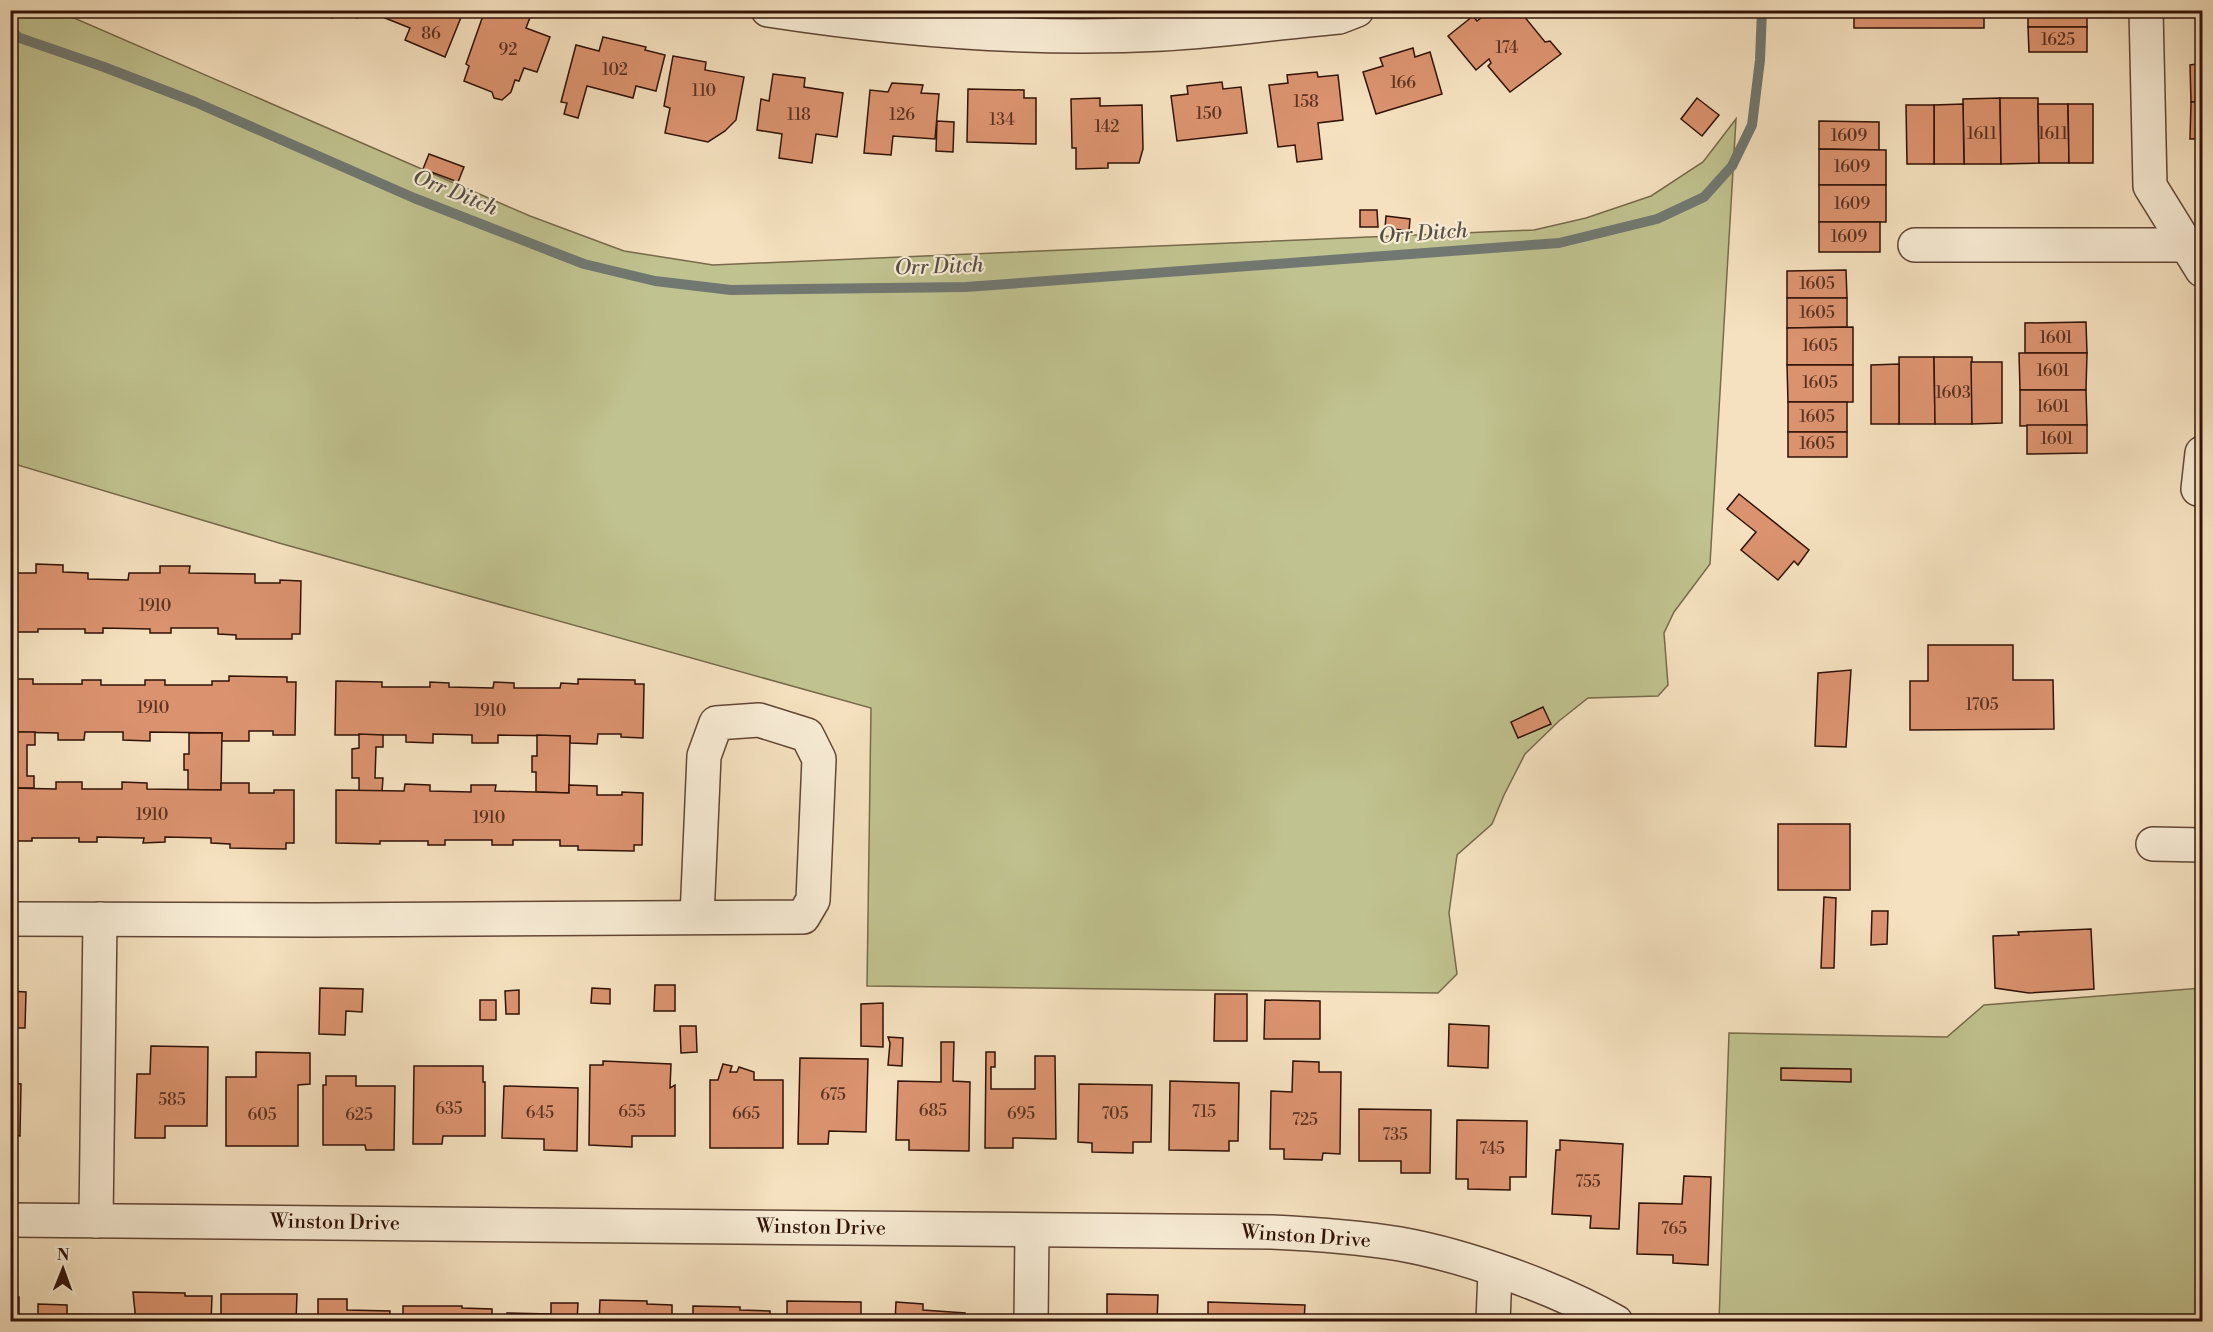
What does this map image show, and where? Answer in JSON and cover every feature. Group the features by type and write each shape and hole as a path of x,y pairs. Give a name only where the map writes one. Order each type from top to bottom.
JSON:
{"street":[{"path":"768,10 840,21 1019,36 1163,34 1340,17 1357,10"},
{"path":"2146,10 2150,186 2194,258"},
{"path":"1915,245 2194,258"},
{"path":"2198,489 2202,453"},
{"path":"10,919 316,921 803,917 813,900 819,759 807,735 759,720 716,723 704,756 697,917"},
{"path":"2153,844 2202,845"},
{"path":"96,1221 100,919"},
{"name":"Winston Drive","path":"10,1220 1272,1232 1337,1236 1401,1244 1495,1271 1536,1284 1616,1322"},
{"path":"1031,1322 1032,1231"},
{"path":"1493,1322 1495,1271"}],"green space":[{"path":"10,11 58,11 530,216 624,251 713,265 1534,230 1586,218 1651,196 1703,162 1736,119 1710,564 1674,612 1664,633 1668,685 1658,696 1588,698 1559,721 1525,754 1492,824 1457,855 1449,913 1457,974 1438,993 867,986 871,708 279,543 11,463"},
{"path":"2202,988 2202,1321 1719,1322 1729,1033 1947,1037 1984,1005"}],"building":[{"path":"314,10 336,10 332,18"},
{"path":"340,10 363,10 357,18"},
{"path":"388,10 464,10 445,57 405,40 410,28 385,18"},
{"path":"485,10 517,10 531,15 526,28 550,37 537,72 524,68 519,81 515,80 511,92 502,100 494,98 492,92 464,81 469,66 466,64"},
{"path":"1491,10 1519,10 1545,42 1550,41 1561,54 1510,92 1488,66 1491,63 1489,59 1476,70 1448,36 1473,16 1477,21"},
{"path":"1854,10 1984,10 1984,28 1854,28"},
{"path":"2028,10 2087,10 2087,27 2028,27"},
{"path":"2196,10 2202,10 2202,35 2196,35"},
{"path":"2028,27 2087,27 2087,52 2029,52"},
{"path":"2196,35 2202,35 2202,64 2197,64"},
{"path":"603,37 646,47 645,50 665,55 656,91 636,86 633,98 587,86 578,118 564,114 567,103 561,102 576,45 599,51"},
{"path":"1413,48 1415,57 1430,52 1442,94 1376,114 1363,72 1383,66 1380,58"},
{"path":"673,56 706,62 705,70 744,77 736,120 725,131 708,142 665,133 670,108 664,106"},
{"path":"2202,64 2202,102 2191,102 2190,65"},
{"path":"1317,72 1318,77 1338,75 1343,120 1318,123 1322,159 1297,162 1295,145 1278,147 1269,85 1288,83 1287,75"},
{"path":"773,74 805,78 804,87 843,93 837,137 816,134 812,163 779,158 782,134 757,130 761,99 769,101"},
{"path":"1222,82 1223,89 1241,87 1247,133 1177,141 1171,96 1188,94 1187,86"},
{"path":"892,83 923,85 921,93 939,94 935,139 893,136 891,155 864,153 870,90 888,92"},
{"path":"968,89 1024,90 1024,98 1036,98 1036,144 967,142"},
{"path":"1100,98 1100,106 1142,105 1143,149 1139,163 1108,163 1108,168 1076,169 1076,148 1072,148 1071,99"},
{"path":"1697,98 1719,115 1702,136 1681,119"},
{"path":"2000,98 2001,164 1964,164 1963,99"},
{"path":"2000,98 2038,98 2039,163 2001,164"},
{"path":"2191,102 2202,102 2202,139 2190,139"},
{"path":"1963,104 1964,164 1934,164 1934,105"},
{"path":"2038,104 2068,104 2069,163 2039,163"},
{"path":"2068,104 2093,104 2093,163 2069,163"},
{"path":"1906,105 1934,105 1934,164 1907,164"},
{"path":"937,121 954,122 953,152 936,151"},
{"path":"1819,121 1879,122 1879,150 1819,149"},
{"path":"2197,139 2202,139 2202,168 2197,168"},
{"path":"1819,149 1886,150 1886,185 1819,185"},
{"path":"429,154 464,167 458,182 423,169"},
{"path":"2197,168 2202,168 2202,196 2197,196"},
{"path":"1819,185 1886,185 1886,222 1819,222"},
{"path":"1360,210 1377,210 1378,227 1360,227"},
{"path":"1386,216 1410,219 1409,231 1385,228"},
{"path":"1819,222 1880,222 1880,252 1819,252"},
{"path":"1846,270 1847,298 1787,298 1787,271"},
{"path":"1787,298 1847,298 1847,327 1787,328"},
{"path":"2086,322 2087,353 2025,353 2025,323"},
{"path":"1853,327 1853,365 1787,365 1787,328"},
{"path":"2019,353 2087,353 2086,390 2020,390"},
{"path":"1899,357 1934,357 1935,424 1899,424"},
{"path":"1934,357 1972,357 1972,424 1935,424"},
{"path":"1971,362 2002,362 2002,423 1972,424"},
{"path":"1899,364 1899,424 1871,424 1871,365"},
{"path":"1787,365 1853,365 1853,402 1788,402"},
{"path":"2020,390 2086,390 2087,425 2020,426"},
{"path":"1788,402 1847,402 1847,432 1788,432"},
{"path":"2027,425 2087,425 2087,453 2027,454"},
{"path":"1788,432 1847,432 1847,457 1788,457"},
{"path":"1739,494 1809,550 1798,565 1794,561 1778,580 1741,550 1756,532 1727,509"},
{"path":"36,564 63,565 63,572 88,573 88,579 128,580 129,573 160,573 160,566 190,566 189,573 255,574 255,583 280,583 280,580 301,581 300,634 292,634 292,639 236,639 236,635 218,634 218,628 171,628 171,633 150,633 150,629 103,628 103,633 85,633 85,629 38,629 38,632 10,632 10,579 17,579 17,573 36,573"},
{"path":"1928,645 2013,645 2013,680 2053,680 2054,729 1910,730 1910,681 1928,681"},
{"path":"1851,670 1846,747 1815,746 1818,673"},
{"path":"229,676 287,677 287,682 296,682 295,735 273,735 273,731 249,731 249,741 221,741 222,733 150,732 150,741 123,740 123,732 85,732 84,740 58,740 58,733 10,732 10,679 33,679 33,684 82,684 82,680 101,680 101,685 145,685 145,680 165,680 165,685 212,685 212,681 229,681"},
{"path":"578,679 635,680 635,684 644,684 643,738 621,737 621,734 598,734 597,744 570,743 570,736 498,735 498,743 472,743 472,735 433,734 433,743 406,742 406,735 335,735 336,681 382,682 382,687 430,687 430,682 449,683 449,687 493,688 494,682 514,683 514,688 560,688 561,683 578,684"},
{"path":"1543,707 1551,724 1518,738 1511,722"},
{"path":"11,732 35,732 35,745 27,745 27,776 34,776 34,788 11,788"},
{"path":"189,733 222,733 221,790 188,790 188,770 184,770 184,754 189,754"},
{"path":"359,734 383,735 383,747 376,747 375,778 383,778 382,791 359,791 359,778 352,778 352,749 359,748"},
{"path":"537,735 570,736 569,793 536,792 536,772 532,772 532,756 537,756"},
{"path":"56,782 82,782 82,789 122,789 122,782 147,783 147,789 221,790 221,783 249,783 249,793 294,790 294,843 286,843 286,849 230,848 230,844 211,843 211,838 165,837 165,842 143,843 144,838 97,837 97,842 79,842 79,838 32,838 32,841 10,841 10,788 56,789"},
{"path":"405,784 430,785 430,791 471,792 471,785 496,785 495,791 569,793 569,785 597,786 597,795 622,795 622,792 643,793 642,845 634,845 634,851 578,850 578,846 560,846 560,840 513,840 513,845 492,845 492,840 445,840 445,845 428,845 428,841 380,841 380,844 336,843 336,790 404,791"},
{"path":"1778,824 1850,824 1850,890 1778,890"},
{"path":"1824,897 1836,898 1834,968 1821,968"},
{"path":"1872,911 1888,911 1887,944 1871,945"},
{"path":"2091,929 2094,989 2029,993 1995,988 1993,936 2019,935 2018,932"},
{"path":"655,985 675,985 675,1011 654,1011"},
{"path":"320,988 363,989 362,1012 346,1011 345,1035 319,1034"},
{"path":"592,988 610,989 610,1004 591,1003"},
{"path":"519,990 519,1014 506,1014 505,991"},
{"path":"10,991 26,992 25,1028 10,1028"},
{"path":"1215,994 1247,994 1247,1041 1214,1041"},
{"path":"480,1000 496,1000 496,1020 480,1020"},
{"path":"1265,1000 1320,1001 1320,1039 1264,1039"},
{"path":"883,1003 883,1047 861,1046 861,1004"},
{"path":"1449,1024 1489,1026 1488,1068 1448,1066"},
{"path":"680,1026 696,1026 697,1052 681,1053"},
{"path":"888,1037 903,1038 902,1066 888,1065 890,1043"},
{"path":"941,1042 954,1042 953,1081 970,1082 969,1151 909,1150 909,1140 896,1140 898,1081 941,1082"},
{"path":"151,1046 208,1047 207,1126 165,1126 165,1138 135,1138 137,1074 150,1074"},
{"path":"256,1052 310,1053 310,1084 298,1085 298,1146 226,1146 226,1077 256,1077"},
{"path":"986,1052 995,1052 995,1067 991,1067 991,1089 1035,1089 1035,1056 1055,1056 1056,1139 1013,1138 1013,1148 985,1148"},
{"path":"800,1058 868,1059 866,1132 829,1131 828,1144 798,1144"},
{"path":"603,1061 671,1064 670,1088 675,1085 675,1136 632,1136 632,1147 589,1145 590,1065 603,1065"},
{"path":"1293,1061 1319,1062 1319,1072 1341,1072 1340,1154 1323,1153 1322,1160 1284,1159 1284,1149 1270,1149 1271,1091 1292,1092"},
{"path":"723,1064 732,1066 730,1072 737,1072 739,1067 754,1072 754,1080 783,1080 783,1148 710,1148 710,1080 718,1080"},
{"path":"414,1066 483,1066 485,1136 443,1136 442,1144 413,1144"},
{"path":"1781,1068 1851,1069 1851,1082 1781,1080"},
{"path":"326,1076 356,1076 356,1086 395,1086 394,1150 366,1150 365,1145 323,1145 323,1085 326,1085"},
{"path":"1170,1081 1239,1083 1238,1141 1229,1141 1229,1151 1169,1150"},
{"path":"10,1083 21,1084 20,1136 10,1135"},
{"path":"1079,1084 1152,1085 1151,1142 1133,1142 1133,1153 1092,1152 1092,1143 1078,1142"},
{"path":"504,1086 578,1088 577,1151 544,1150 544,1139 502,1138"},
{"path":"1359,1109 1431,1110 1430,1173 1401,1173 1401,1161 1359,1161"},
{"path":"1457,1120 1527,1121 1526,1177 1510,1177 1510,1190 1468,1189 1468,1179 1456,1179"},
{"path":"1560,1140 1623,1144 1619,1229 1590,1228 1591,1216 1552,1214 1556,1150 1560,1150"},
{"path":"1684,1176 1711,1177 1708,1265 1673,1263 1673,1255 1637,1254 1639,1203 1682,1204"},
{"path":"133,1292 212,1296 211,1322 136,1322"},
{"path":"221,1294 297,1294 296,1322 221,1322"},
{"path":"1107,1294 1158,1295 1157,1322 1107,1322"},
{"path":"10,1297 19,1297 19,1322 10,1322"},
{"path":"318,1299 347,1299 347,1310 390,1311 389,1322 318,1322"},
{"path":"600,1300 647,1301 647,1304 672,1305 672,1322 599,1322"},
{"path":"787,1301 861,1302 861,1322 787,1322"},
{"path":"896,1302 923,1304 923,1310 965,1313 964,1322 895,1322"},
{"path":"1208,1302 1305,1305 1304,1322 1208,1322"},
{"path":"551,1303 578,1303 577,1322 507,1322 507,1313 551,1314"},
{"path":"38,1304 67,1305 67,1314 109,1315 109,1322 38,1322"},
{"path":"403,1306 462,1306 462,1308 492,1309 492,1322 403,1322"},
{"path":"693,1306 740,1307 740,1310 770,1311 770,1322 693,1322"},
{"path":"1356,1316 1385,1317 1385,1322 1356,1322"}],"waterway":[{"name":"Orr Ditch","path":"10,31 20,38 195,102 414,198 584,264 655,281 731,290 966,287 1559,243 1657,219 1704,197 1732,166 1752,125 1760,60 1762,10"}]}
